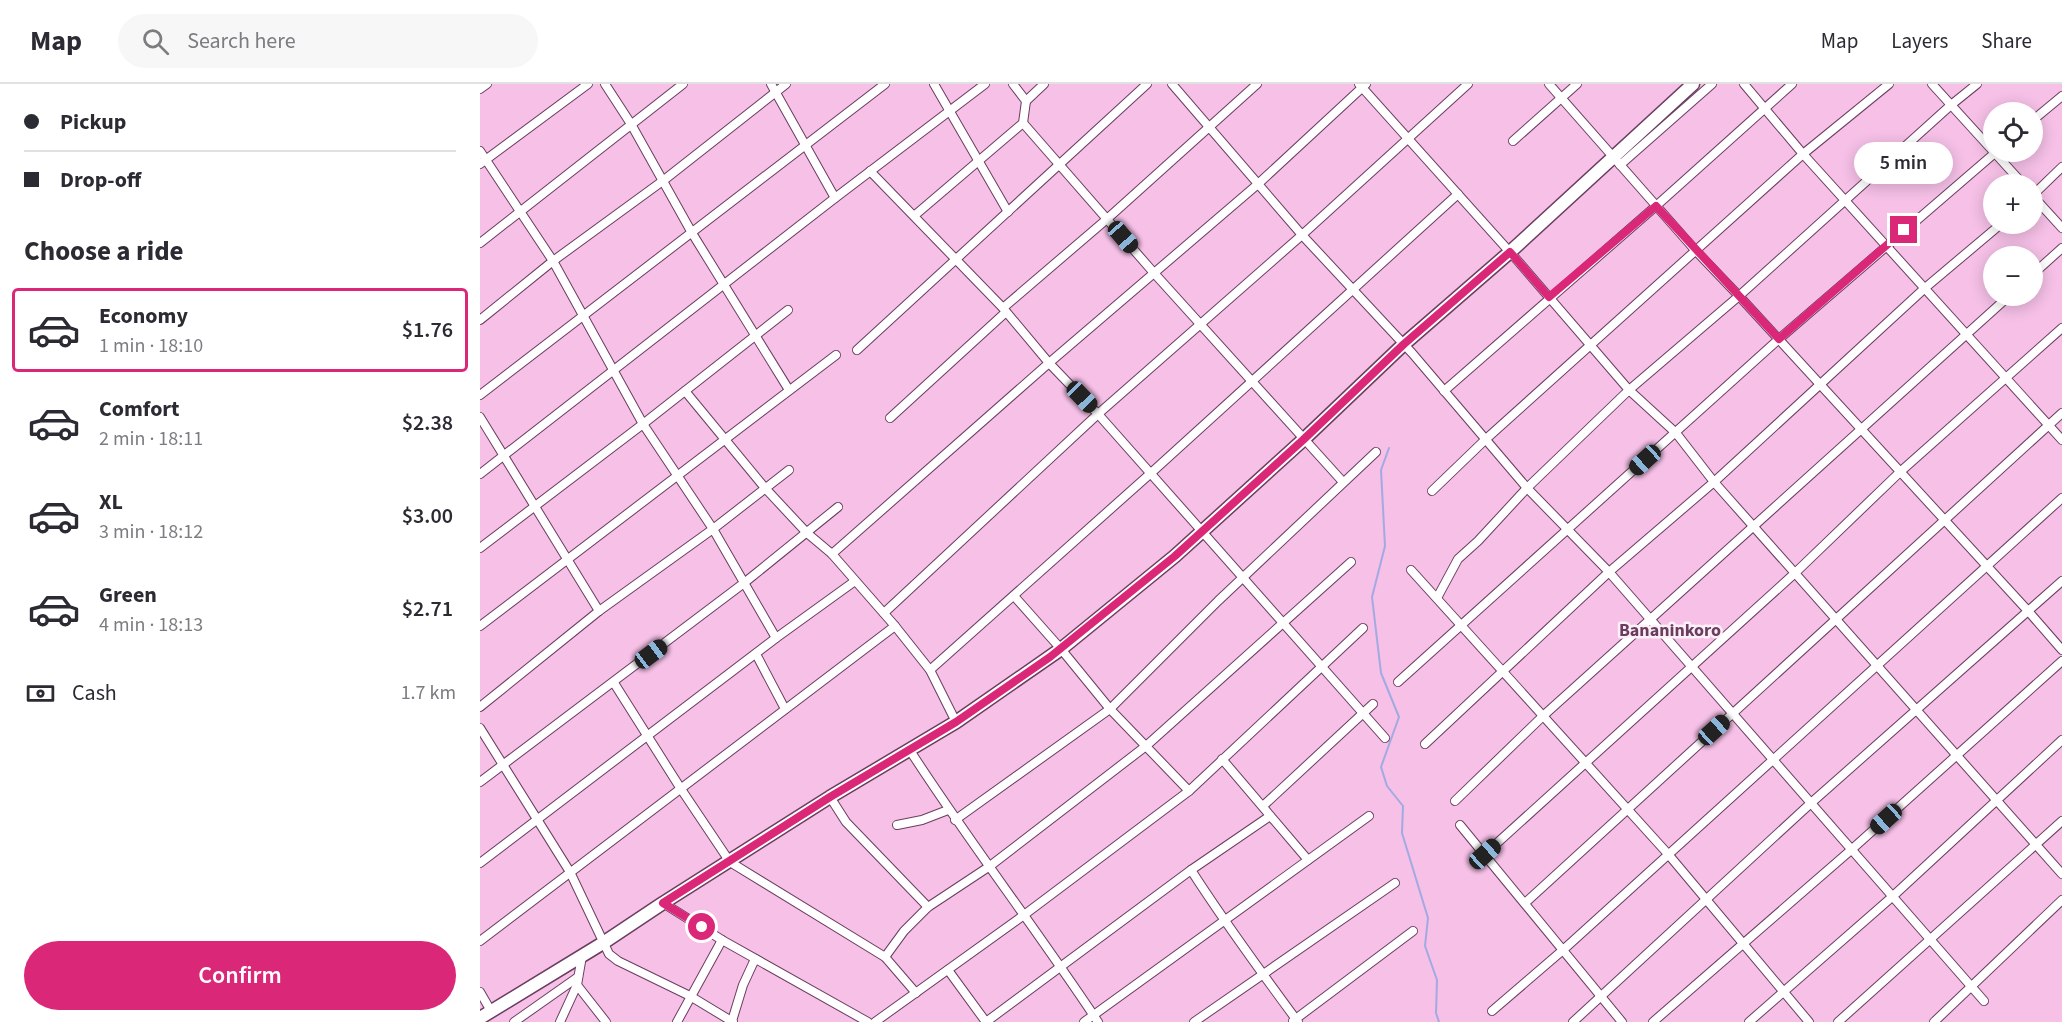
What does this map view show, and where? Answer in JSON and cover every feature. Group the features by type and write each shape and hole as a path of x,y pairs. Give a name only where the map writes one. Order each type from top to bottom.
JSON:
{"highway":[{"path":"480,1018 603,943 830,797 956,722 1061,649 1203,531 1404,344 1617,161 1693,84"}],"street":[{"path":"480,89 487,84"},
{"path":"482,162 588,84"},
{"path":"605,84 664,180 692,233 789,390"},
{"path":"480,243 683,84"},
{"path":"771,84 835,198"},
{"path":"480,320 553,261 664,180 786,84"},
{"path":"480,395 885,84"},
{"path":"934,84 1008,212"},
{"path":"480,474 985,84"},
{"path":"1013,84 1026,101"},
{"path":"914,216 1023,123 1026,101 1044,84"},
{"path":"856,350 1147,84"},
{"path":"1172,84 1302,236 1404,344 1527,488 1609,572 1984,1001"},
{"path":"890,418 1005,310 1257,84"},
{"path":"884,613 1098,414 1302,236 1468,84"},
{"path":"1549,84 1696,251 1820,383 2062,650"},
{"path":"1513,141 1577,84"},
{"path":"1617,161 1712,84"},
{"path":"1744,84 1803,154 2062,440"},
{"path":"1444,391 1792,84"},
{"path":"1432,491 1486,439 1803,154 1889,84"},
{"path":"1932,84 1983,140"},
{"path":"1437,598 1458,559 1527,488 1629,390 1739,296 1977,84"},
{"path":"832,554 1258,183 1362,85 1629,390 1676,433 1753,527 2062,874"},
{"path":"2043,112 2062,96"},
{"path":"1023,123 1250,381 1343,482"},
{"path":"480,151 482,162 553,261 612,372 713,529 776,638"},
{"path":"1398,682 1779,339 1983,161"},
{"path":"2003,162 2014,174"},
{"path":"2043,186 2062,167"},
{"path":"870,171 1005,310 1049,363 1203,531 1385,738"},
{"path":"930,670 1151,473 1250,381 1354,291 1458,195"},
{"path":"2043,207 2062,228"},
{"path":"1425,744 1609,572 1714,482 1925,288 1989,234"},
{"path":"2043,265 2062,248"},
{"path":"1455,801 1543,716 1998,306"},
{"path":"480,548 644,424 788,310"},
{"path":"1485,854 1794,573 1900,472 2062,328"},
{"path":"480,626 836,355"},
{"path":"685,392 765,488 807,533 832,554 895,626 930,670 956,722"},
{"path":"1525,903 2062,413"},
{"path":"480,417 599,611"},
{"path":"955,820 1110,709 1242,578 1376,452"},
{"path":"480,707 599,611 713,529 789,470"},
{"path":"1492,1011 1563,950 2062,498"},
{"path":"480,782 614,683 838,507"},
{"path":"885,957 904,932 928,907 990,866 1146,746 1351,562"},
{"path":"1411,570 1668,854 1809,1022"},
{"path":"480,863 647,735 855,581"},
{"path":"1573,1022 1811,803 2062,581"},
{"path":"1014,596 1110,709 1189,791"},
{"path":"480,941 895,626"},
{"path":"875,1022 1024,915 1189,791 1364,628"},
{"path":"756,654 785,709"},
{"path":"1653,1022 1851,850 2062,661"},
{"path":"614,683 730,862 885,957 916,993"},
{"path":"1263,806 1373,704"},
{"path":"480,728 570,872 609,954 618,961 690,996 733,1022 743,985 755,958"},
{"path":"1749,1022 1892,897 2062,740"},
{"path":"909,749 948,810 990,866 1096,1019"},
{"path":"1222,759 1308,860"},
{"path":"830,797 846,822 928,907"},
{"path":"897,825 922,820 948,810"},
{"path":"948,970 986,1022 1191,870 1270,816"},
{"path":"1084,1022 1096,1019 1369,816"},
{"path":"1838,1022 2062,821"},
{"path":"1460,825 1622,1022"},
{"path":"1191,870 1224,922 1295,1021 1413,932"},
{"path":"1194,1022 1395,883"},
{"path":"1934,1022 2062,900"},
{"path":"663,903 722,940 868,1022"},
{"path":"677,1022 722,940"},
{"path":"560,1022 578,981 582,954"},
{"path":"514,1022 578,981"},
{"path":"578,981 606,1022"},
{"path":"480,992 491,1011"}],"waterway":[{"path":"1389,448 1381,470 1385,546 1372,597 1381,673 1399,717 1381,767 1387,786 1403,806 1402,833 1428,918 1425,946 1437,980 1436,1013 1439,1022"}],"district":[{"name":"Bananinkoro","path":"1670,630"}],"route":[{"path":"702,927 663,903 830,797 956,722 1050,657 1175,556 1303,440 1404,344 1510,252 1549,297 1656,206 1779,339 1904,230"}]}
